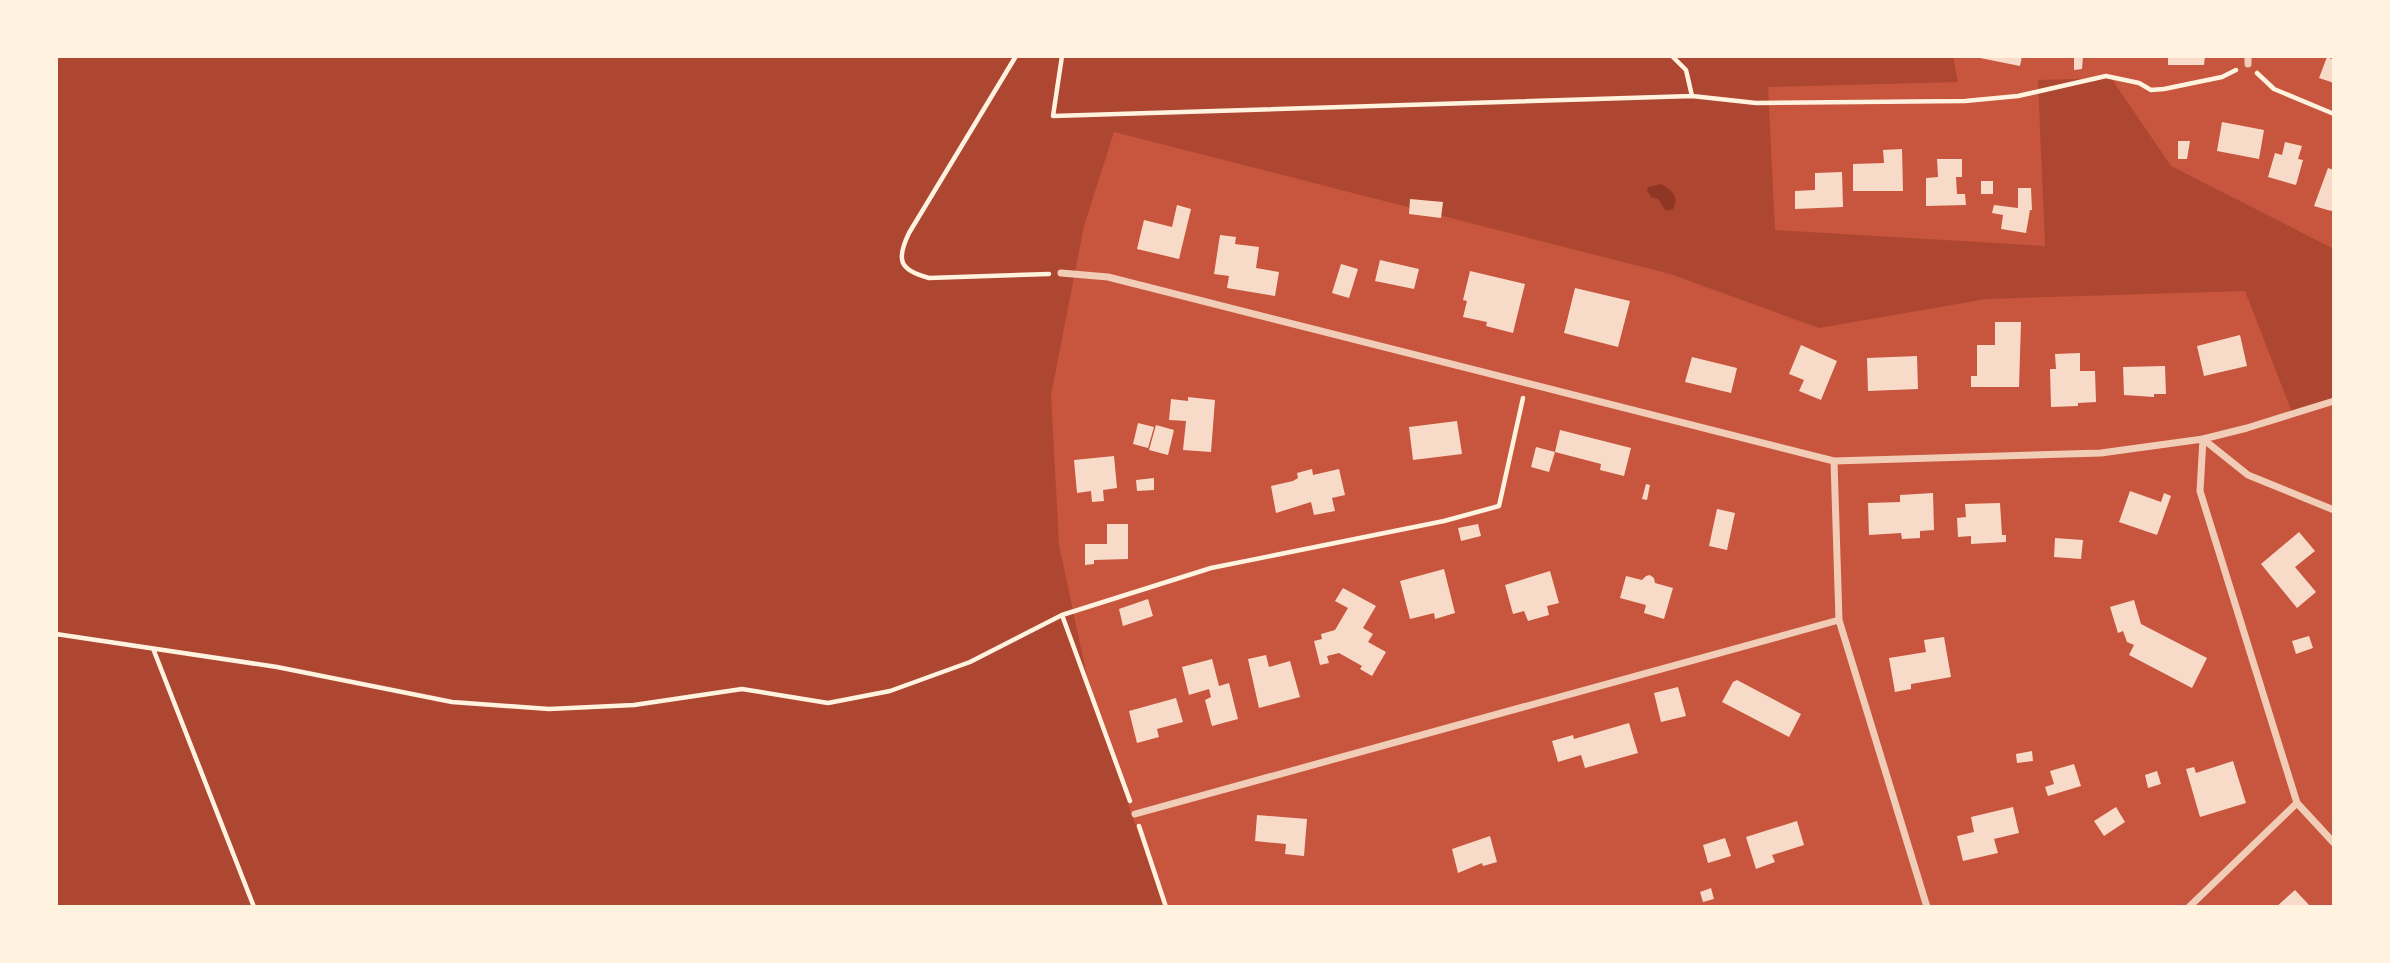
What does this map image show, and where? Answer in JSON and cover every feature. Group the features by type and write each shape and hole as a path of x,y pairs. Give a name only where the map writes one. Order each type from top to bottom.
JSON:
{"street":[{"path":"1061,273 1108,277 1834,461 2101,453 2203,439 2334,401"},
{"path":"2203,439 2248,475 2334,510"},
{"path":"2203,439 2200,491 2297,803 2334,843"},
{"path":"1834,461 1839,620 1927,907"},
{"path":"1135,814 1839,620"},
{"path":"2189,907 2297,803"}],"path":[{"path":"1016,56 909,233 901,252 903,265 911,273 929,278 1061,273"},
{"path":"1062,56 1053,116 1692,96 1756,103 1965,101 2018,96 2063,87 2078,80 2106,76 2139,83 2151,90 2164,89 2222,76 2248,60 2274,89 2334,114"},
{"path":"1672,56 1686,70 1692,96"},
{"path":"56,634 277,667 452,702 549,709 622,706 742,689 828,703 890,691 970,662 1062,615 1211,568 1406,529 1499,506 1527,383"},
{"path":"1062,615 1166,907"},
{"path":"153,650 254,907"}],"shaded area":[{"path":"56,56 1953,56 1958,82 1768,87 1775,230 2045,246 2038,80 2111,78 2171,166 2334,249 2334,401 2293,415 2245,291 1986,299 1819,328 1670,274 1114,132 1084,226 1051,395 1059,545 1092,700 1164,907 56,907"},
{"path":"1661,184 1674,194 1676,201 1673,209 1666,211 1658,199 1651,197 1647,190 1648,187"}],"building":[{"path":"1970,56 2022,56 2020,66"},
{"path":"2074,56 2083,56 2082,69 2074,70"},
{"path":"2168,56 2205,56 2204,65 2168,65"},
{"path":"2327,57 2334,60 2334,83 2319,78"},
{"path":"2222,122 2264,130 2259,159 2217,151"},
{"path":"2178,141 2190,141 2187,159 2178,159"},
{"path":"2285,142 2302,146 2298,159 2303,160 2296,185 2268,177 2275,153 2282,155"},
{"path":"1902,149 1903,191 1853,191 1853,164 1884,163 1883,150"},
{"path":"1937,159 1962,159 1962,177 1956,177 1957,194 1965,194 1966,205 1926,206 1926,178 1938,177"},
{"path":"2328,168 2334,170 2334,208 2331,211 2314,206"},
{"path":"1842,172 1843,207 1795,209 1795,191 1815,190 1815,173"},
{"path":"1981,181 1993,181 1993,194 1981,194"},
{"path":"2018,188 2031,188 2032,210 2026,233 2001,229 2003,215 1992,213 1994,205 2018,208"},
{"path":"1410,199 1443,202 1441,218 1409,214"},
{"path":"1177,205 1191,209 1179,259 1137,249 1144,220 1172,227"},
{"path":"1220,235 1236,237 1235,244 1259,247 1256,268 1279,272 1275,296 1227,288 1229,276 1214,274"},
{"path":"1380,260 1419,269 1414,289 1375,281"},
{"path":"1341,264 1358,269 1349,298 1332,293"},
{"path":"1470,271 1525,284 1513,333 1486,326 1487,322 1463,317 1467,301 1463,300"},
{"path":"1575,288 1630,301 1618,347 1564,333"},
{"path":"1995,322 2021,322 2019,387 1971,387 1971,376 1977,376 1977,345 1995,345"},
{"path":"2240,335 2247,366 2204,376 2197,346"},
{"path":"1801,345 1837,361 1821,400 1799,391 1804,380 1789,374"},
{"path":"2080,353 2080,371 2095,371 2096,402 2051,407 2050,369 2056,369 2055,354"},
{"path":"1917,356 1918,389 1868,391 1867,358"},
{"path":"1692,357 1737,368 1731,393 1685,382"},
{"path":"2165,366 2166,394 2154,394 2154,397 2124,395 2123,367"},
{"path":"1188,397 1215,400 1211,452 1183,450 1186,421 1169,420 1171,399 1188,401"},
{"path":"1457,421 1462,454 1413,460 1409,427"},
{"path":"1138,423 1154,427 1148,448 1133,444"},
{"path":"1156,425 1174,430 1168,455 1149,450"},
{"path":"1560,430 1631,448 1624,476 1600,470 1601,464 1555,452"},
{"path":"1536,447 1555,452 1549,472 1531,467"},
{"path":"1114,456 1117,488 1103,490 1104,501 1092,502 1091,491 1077,493 1074,460"},
{"path":"1312,469 1313,475 1339,469 1345,495 1332,498 1335,511 1314,515 1311,502 1276,513 1271,486 1293,481 1298,478 1297,473"},
{"path":"1154,478 1154,490 1137,491 1136,480"},
{"path":"1646,484 1650,485 1647,500 1642,499"},
{"path":"2130,491 2161,502 2164,493 2171,496 2157,535 2119,522"},
{"path":"1933,493 1934,530 1920,531 1920,538 1902,539 1901,533 1869,535 1868,503 1900,502 1900,495"},
{"path":"2000,503 2002,535 2006,535 2006,542 1971,544 1971,536 1958,537 1957,518 1966,517 1965,504"},
{"path":"1717,509 1735,513 1727,550 1709,546"},
{"path":"1107,524 1128,524 1128,559 1094,560 1094,564 1085,565 1085,544 1107,544"},
{"path":"1478,524 1481,536 1461,541 1458,528"},
{"path":"2299,532 2315,551 2295,567 2316,592 2297,608 2261,564"},
{"path":"2055,538 2083,540 2081,559 2054,557"},
{"path":"1444,569 1455,613 1435,619 1434,613 1410,619 1400,581"},
{"path":"1550,571 1559,603 1547,606 1549,615 1528,621 1524,611 1513,614 1505,585"},
{"path":"1650,575 1655,583 1673,588 1664,619 1644,613 1646,605 1620,598 1626,576 1642,580"},
{"path":"1343,588 1376,606 1363,628 1373,634 1368,642 1386,652 1372,676 1360,669 1362,666 1339,653 1327,656 1329,663 1320,665 1314,641 1322,639 1321,634 1335,630 1348,608 1335,601"},
{"path":"1148,599 1153,616 1123,626 1119,609"},
{"path":"2134,600 2141,624 2207,658 2192,688 2129,655 2134,645 2127,642 2123,631 2118,633 2110,607"},
{"path":"2309,636 2313,648 2296,654 2292,641"},
{"path":"1944,637 1951,677 1911,684 1911,689 1895,692 1889,658 1926,652 1924,640"},
{"path":"1266,655 1269,667 1290,661 1300,697 1259,708 1248,659"},
{"path":"1212,659 1219,686 1229,683 1238,719 1212,726 1205,700 1211,697 1209,689 1189,695 1182,667"},
{"path":"1737,680 1801,714 1789,737 1722,702 1733,682"},
{"path":"1678,687 1686,716 1661,722 1654,693"},
{"path":"1176,698 1183,722 1157,729 1159,737 1137,743 1129,711"},
{"path":"1629,723 1638,753 1585,768 1581,755 1558,762 1552,741 1573,735 1574,739"},
{"path":"2032,751 2033,761 2017,763 2016,754"},
{"path":"2233,761 2246,803 2200,817 2186,769 2194,767 2196,773"},
{"path":"2074,764 2081,786 2048,796 2045,787 2054,784 2050,771"},
{"path":"2157,771 2161,784 2148,788 2145,775"},
{"path":"2013,807 2019,833 1994,839 1998,853 1963,861 1957,836 1974,832 1971,817"},
{"path":"2116,807 2125,822 2104,836 2094,821"},
{"path":"1257,815 1307,819 1304,856 1285,854 1286,844 1255,841"},
{"path":"1797,821 1804,845 1772,855 1775,862 1756,869 1746,837"},
{"path":"1490,836 1497,862 1483,866 1482,863 1458,873 1452,849"},
{"path":"1725,838 1731,856 1708,863 1703,845"},
{"path":"1711,888 1714,899 1703,902 1700,892"},
{"path":"2295,890 2311,907 2276,907"}]}
